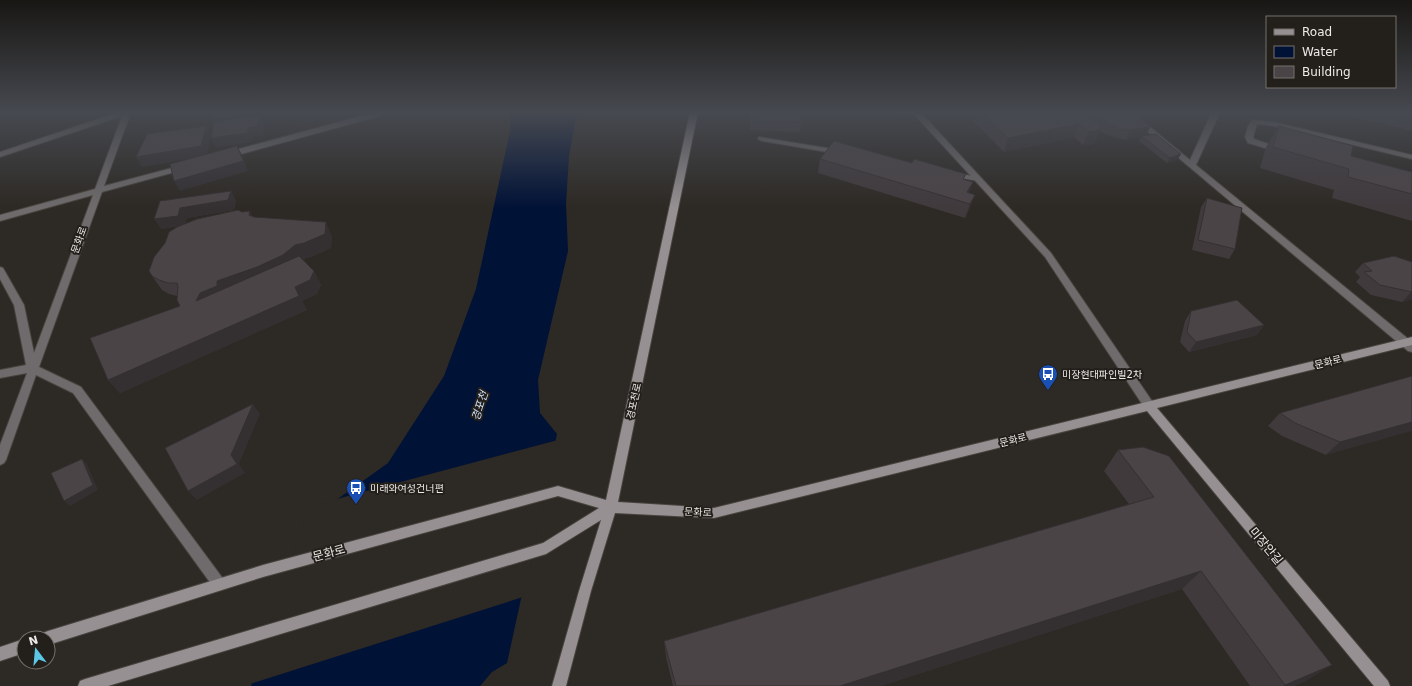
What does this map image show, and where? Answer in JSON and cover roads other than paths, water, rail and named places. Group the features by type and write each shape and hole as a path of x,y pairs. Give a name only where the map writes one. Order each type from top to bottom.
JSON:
{"street":[{"path":"0,155 32,144"},
{"name":"문화로","path":"0,460 32,368 115,144"},
{"path":"218,157 266,144"},
{"name":"경포천로","path":"559,686 585,591 611,507 687,144"},
{"path":"791,144 844,153"},
{"path":"948,144 1048,255 1150,407"},
{"path":"1167,144 1410,344"},
{"path":"1192,165 1202,144"},
{"path":"1261,144 1285,151"},
{"path":"1357,144 1412,157"},
{"path":"0,218 188,165"},
{"path":"948,173 978,179"},
{"path":"0,270 19,305 32,368"},
{"name":"문화로","path":"56,635 263,571 558,491 611,507 714,513 1410,344"},
{"path":"0,374 32,368 77,390 219,584"},
{"name":"미장안길","path":"1150,407 1383,686"},
{"path":"85,686 220,647 546,548 611,507"},
{"path":"0,654 16,649"}],"water":[{"name":"경포천","path":"507,144 571,144 566,204 568,251 538,380 540,413 557,434 507,663 492,672 480,686 251,686 310,510 332,503 388,463 444,376 476,289"}],"place":[{"name":"미장현대파인빌2차","path":"1048,391"},
{"name":"미래와여성건너편","path":"356,505"}]}
